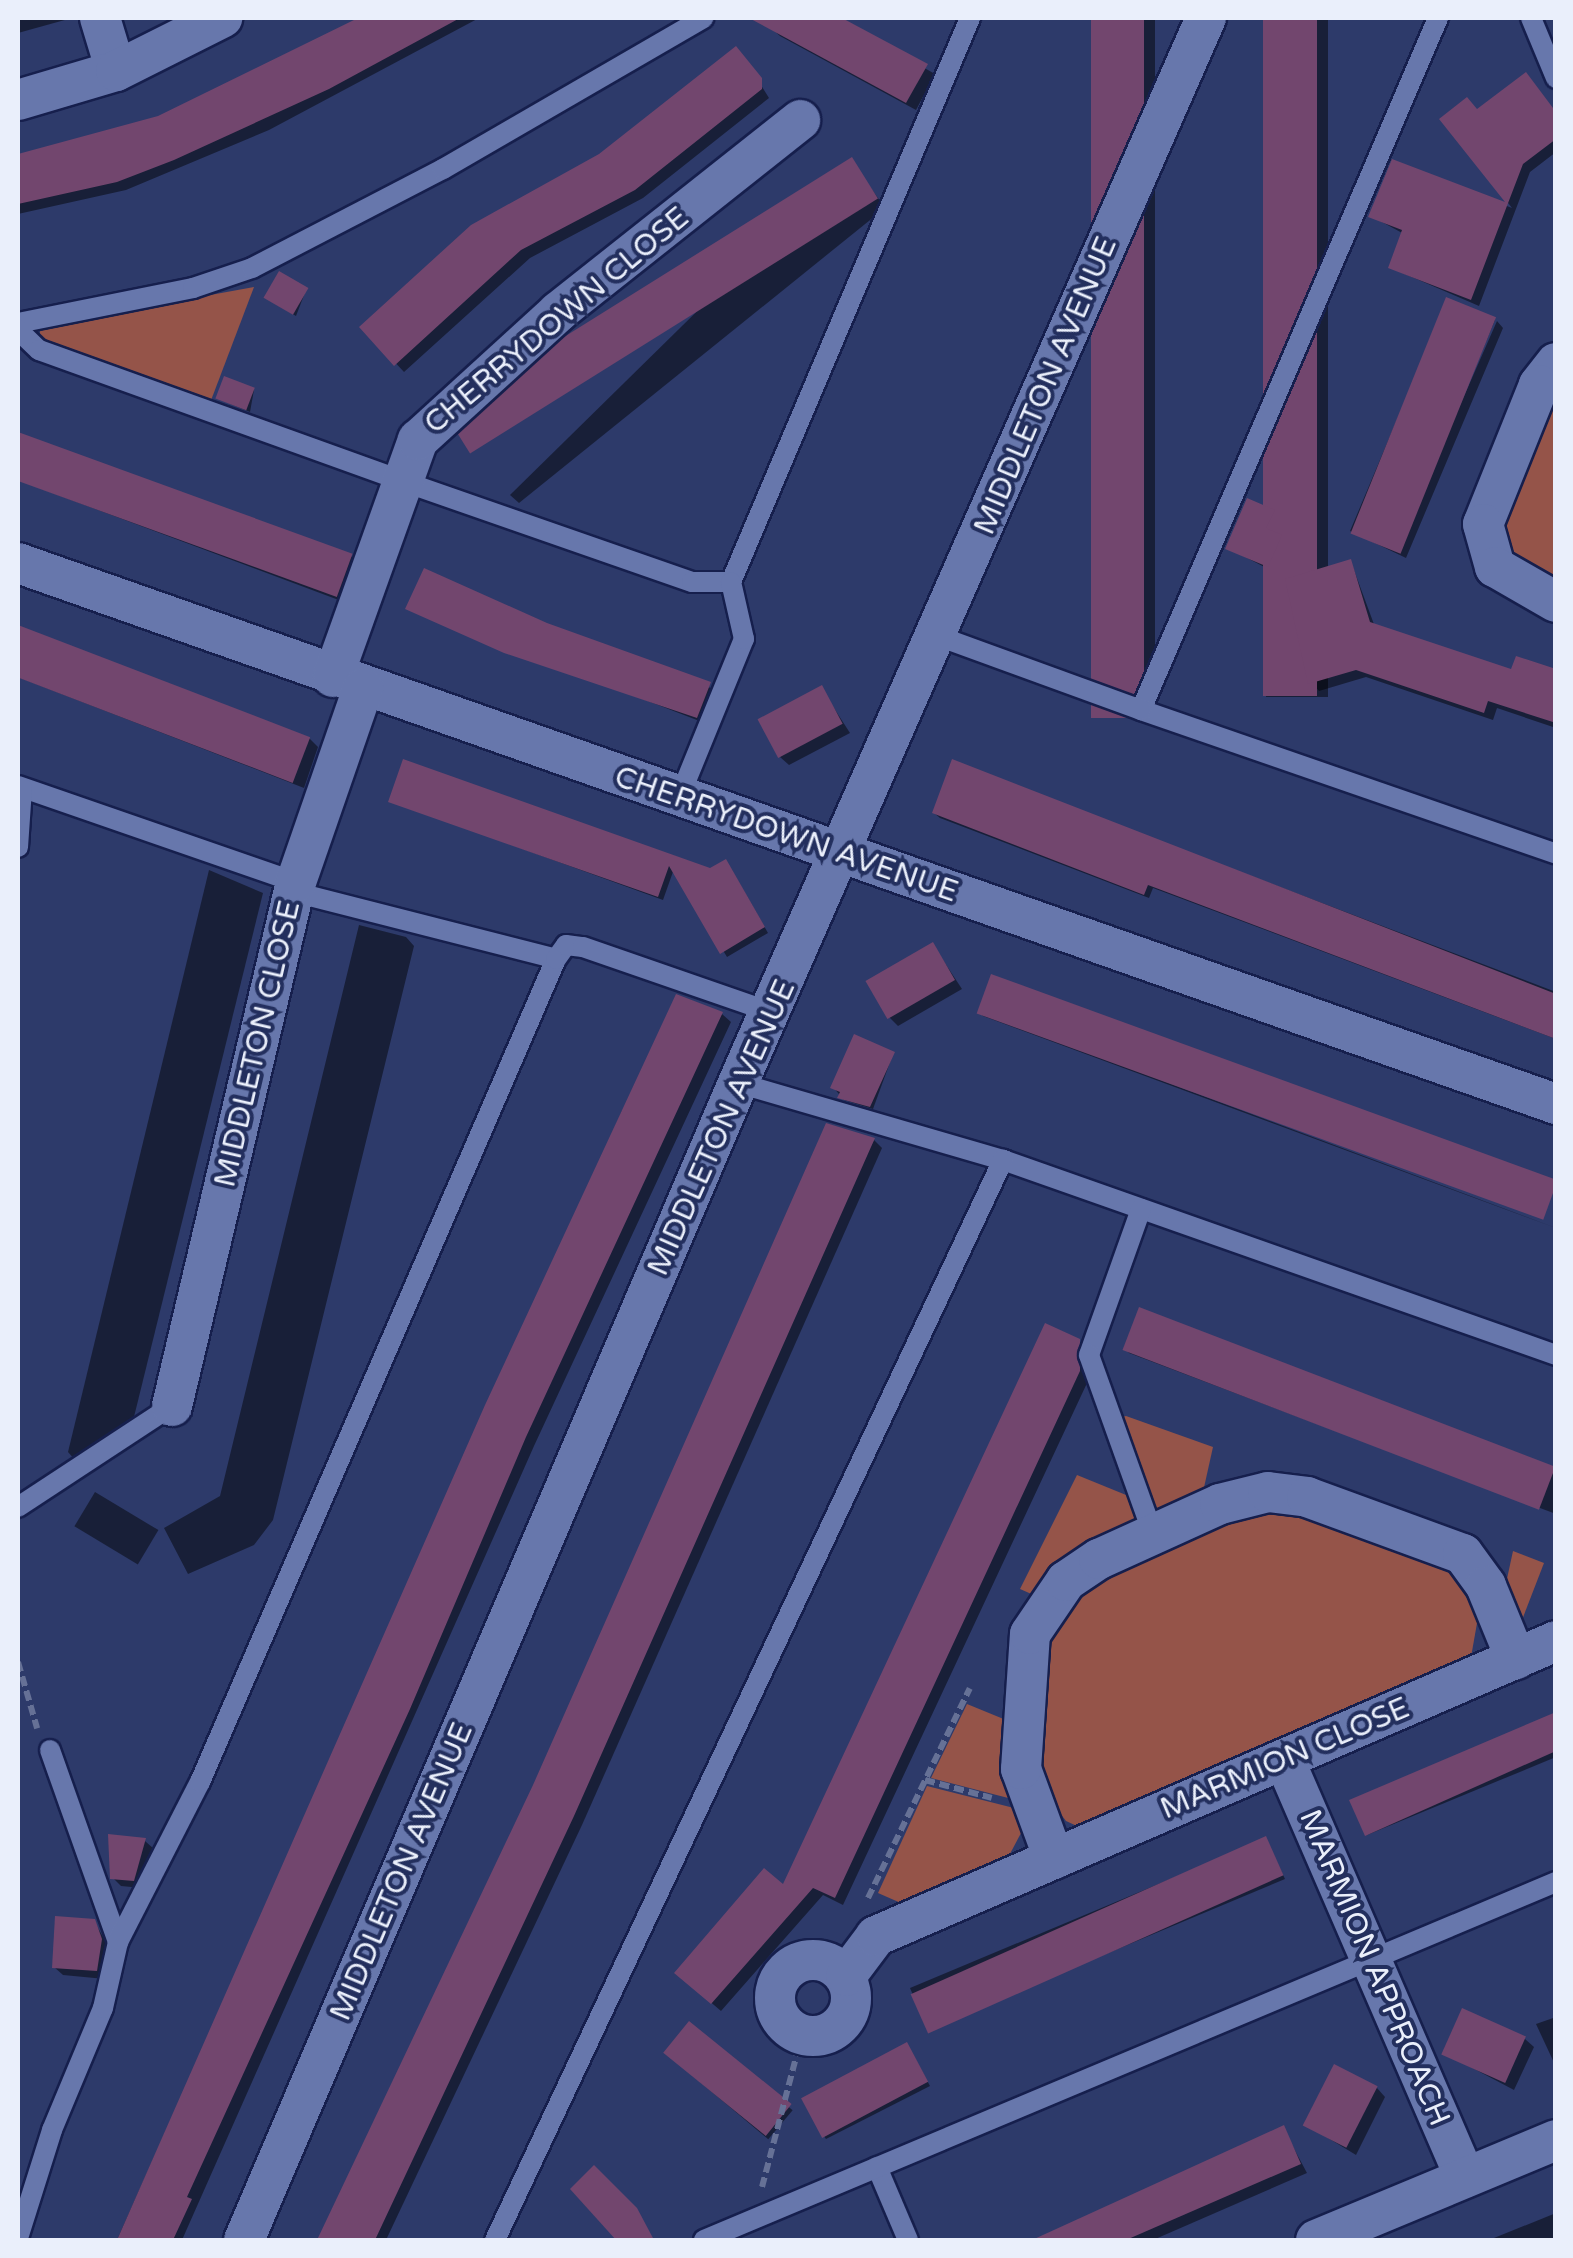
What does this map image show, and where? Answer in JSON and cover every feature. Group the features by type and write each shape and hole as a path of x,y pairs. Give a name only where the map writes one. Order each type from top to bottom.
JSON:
{"street":[{"path":"100,18 116,72"},
{"path":"18,100 116,72 222,18"},
{"name":"MIDDLETON AVENUE","path":"244,2240 738,1083 774,1013 1206,18"},
{"name":"CHERRYDOWN CLOSE","path":"348,683 402,481 418,440 558,312 800,120"},
{"path":"1556,363 1539,385 1483,524 1496,567 1556,602"},
{"name":"CHERRYDOWN AVENUE","path":"18,563 348,683 1556,1104"},
{"name":"MIDDLETON CLOSE","path":"172,1406 295,887 348,683"},
{"path":"1054,1859 1030,1808 1021,1769 1030,1634 1066,1581 1153,1534 1220,1504 1268,1492 1307,1496 1436,1540 1463,1554 1486,1586 1516,1659"},
{"name":"MARMION CLOSE","path":"802,2034 828,2033 848,2015 846,1976 876,1936 1556,1642"},
{"name":"MARMION APPROACH","path":"1284,1759 1465,2177"},
{"path":"802,2034 776,2006 779,1980 811,1960 846,1976"},
{"path":"1316,2240 1556,2140"}],"lane":[{"path":"703,18 442,169 252,268 193,288 18,327 39,350 402,481 692,582 731,582"},
{"path":"679,798 744,639 731,582 970,18"},
{"path":"1142,710 1438,18"},
{"path":"1531,18 1556,78"},
{"path":"938,636 1556,854"},
{"path":"18,847 20,787 295,887 556,959"},
{"path":"18,2238 52,2130 103,2008 118,1942 200,1782 556,959 566,946 582,947 774,1013"},
{"path":"738,1083 1003,1160 1556,1355"},
{"path":"495,2240 1003,1160"},
{"path":"1141,1209 1089,1355 1153,1534"},
{"path":"18,1507 172,1406"},
{"path":"50,1750 118,1942"},
{"path":"704,2240 1556,1882"},
{"path":"876,2167 908,2240"}],"path":[{"path":"18,1662 38,1737 50,1750"},
{"path":"876,1936 864,1906 970,1688"},
{"path":"925,1780 1030,1808"},
{"path":"750,2221 802,2034"}],"shaded area":[{"path":"254,287 210,403 39,338 41,326"},
{"path":"1555,399 1555,580 1517,558 1503,535 1504,516"},
{"path":"1126,1416 1213,1447 1203,1492 1156,1518 1119,1418"},
{"path":"1077,1475 1131,1497 1139,1524 1036,1596 1020,1589"},
{"path":"1281,1509 1453,1567 1479,1612 1471,1657 1079,1827 1066,1821 1037,1783 1049,1628 1096,1577 1210,1524"},
{"path":"1513,1551 1544,1563 1522,1620 1505,1588"},
{"path":"967,1704 1006,1720 1012,1799 931,1778"},
{"path":"927,1786 1014,1808 1021,1833 1004,1865 910,1907 878,1893"}],"building":[{"path":"358,18 460,18 329,89 174,160 117,182 18,204 18,154 158,116"},
{"path":"749,18 842,18 928,64 906,103"},
{"path":"1091,18 1144,18 1144,718 1091,718"},
{"path":"1263,18 1317,18 1317,696 1263,696"},
{"path":"736,46 762,78 762,89 635,190 521,250 394,366 359,327 471,225 599,154"},
{"path":"1526,72 1556,112 1556,139 1523,164 1471,300 1388,268 1402,230 1368,217 1392,159 1505,202 1439,119 1467,97 1477,109"},
{"path":"852,157 878,199 470,453 444,412"},
{"path":"279,271 308,288 293,315 264,298"},
{"path":"1446,297 1496,317 1401,554 1350,533"},
{"path":"224,376 255,388 246,410 215,398"},
{"path":"18,432 353,554 337,597 18,481"},
{"path":"1247,498 1275,510 1266,528 1282,535 1268,567 1225,549"},
{"path":"1351,559 1370,622 1511,669 1516,656 1556,669 1556,723 1488,701 1484,713 1356,670 1308,684 1285,579"},
{"path":"424,568 547,623 711,682 697,718 504,653 405,609"},
{"path":"18,625 310,737 293,783 18,677"},
{"path":"822,685 843,724 778,758 758,719"},
{"path":"403,759 710,868 726,859 765,927 720,954 669,866 658,897 388,802"},
{"path":"952,759 1556,994 1556,1039 1148,885 1144,895 932,813"},
{"path":"933,942 955,980 887,1019 865,981"},
{"path":"991,974 1556,1180 1543,1220 977,1013"},
{"path":"676,994 723,1012 526,1437 410,1709 187,2197 192,2199 173,2240 117,2240 485,1405"},
{"path":"854,1034 895,1052 870,1107 837,1098 840,1092 830,1088"},
{"path":"826,1123 875,1138 574,1816 375,2240 317,2240 533,1785"},
{"path":"1139,1307 1555,1467 1539,1510 1123,1350"},
{"path":"1045,1323 1080,1339 1080,1371 835,1898 813,1888 711,2004 674,1973 764,1868 783,1884"},
{"path":"1556,1712 1556,1751 1365,1836 1349,1800"},
{"path":"108,1834 146,1838 134,1881 110,1879"},
{"path":"1266,1836 1283,1875 928,2034 911,1994"},
{"path":"55,1916 95,1919 102,1939 97,1971 52,1968"},
{"path":"1462,2008 1526,2036 1505,2083 1441,2055"},
{"path":"689,2021 792,2104 766,2136 663,2053"},
{"path":"907,2042 928,2082 822,2138 801,2098"},
{"path":"1334,2064 1378,2086 1346,2148 1303,2125"},
{"path":"1284,2125 1301,2164 1126,2240 1032,2240"},
{"path":"594,2165 637,2208 654,2240 616,2240 570,2189"}]}
